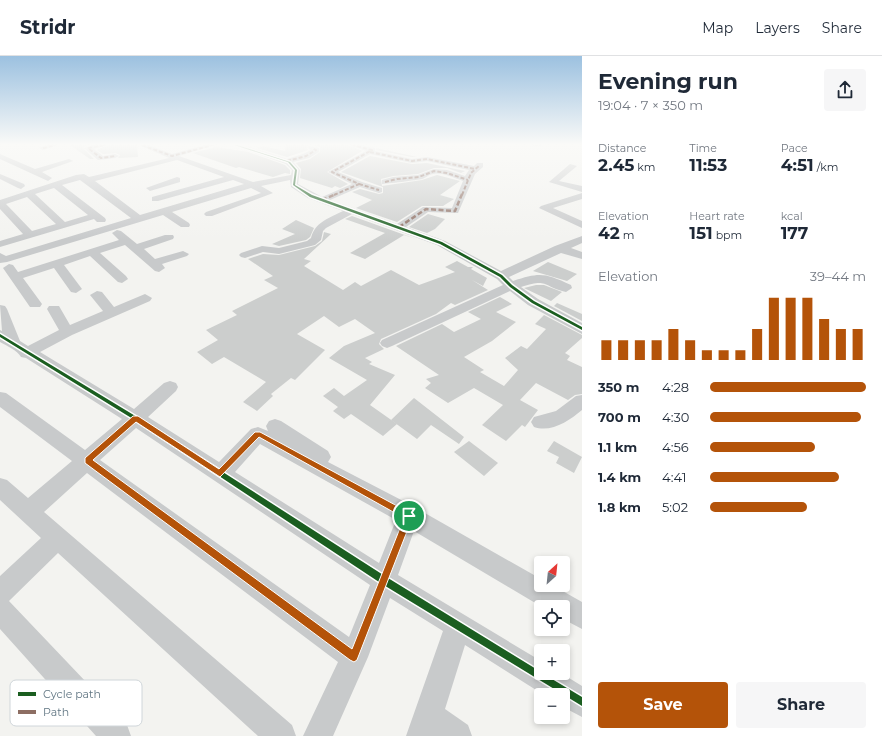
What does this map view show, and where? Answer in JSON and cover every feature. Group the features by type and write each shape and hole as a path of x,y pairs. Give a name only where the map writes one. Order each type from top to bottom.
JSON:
{"street":[{"path":"2,177 21,186"},
{"path":"7,190 52,177"},
{"path":"30,235 0,203 79,177 84,177 139,219"},
{"path":"88,180 103,177"},
{"path":"155,199 233,177 269,193 209,215"},
{"path":"35,304 2,258 111,228 250,185 295,177 294,183 297,188 322,200 441,243 501,276 511,286 533,302 582,329"},
{"path":"343,177 359,184 379,190"},
{"path":"385,182 395,178 400,179 406,177 421,177"},
{"path":"456,177 468,180"},
{"path":"399,227 426,209 455,211 469,177"},
{"path":"560,177 553,182 582,189"},
{"path":"98,178 152,215"},
{"path":"164,196 147,186 186,178"},
{"path":"322,200 359,184"},
{"path":"0,244 63,225 98,218 56,185"},
{"path":"29,194 63,225"},
{"path":"582,196 544,208 582,225"},
{"path":"251,200 263,205"},
{"path":"164,211 185,225"},
{"path":"245,255 262,249 279,251 311,243 316,240 318,230 322,226 350,211"},
{"path":"570,220 582,216"},
{"path":"111,228 157,266 183,254"},
{"path":"137,248 169,237"},
{"path":"501,276 578,240"},
{"path":"15,277 126,241"},
{"path":"559,248 582,256"},
{"path":"92,252 122,279"},
{"path":"56,263 76,289"},
{"path":"386,343 511,286 535,278 554,282 566,288"},
{"path":"97,295 111,312"},
{"path":"21,349 67,332 145,298"},
{"path":"0,309 21,349"},
{"path":"54,310 67,332"},
{"path":"0,336 135,418 385,581 582,702"},
{"path":"28,512 170,387"},
{"path":"0,398 354,656"},
{"path":"540,422 561,417 582,401"},
{"path":"275,426 409,516"},
{"path":"220,474 258,434 409,516 582,616"},
{"path":"1,489 281,736"},
{"path":"318,736 354,656 385,581 409,516"},
{"path":"0,593 58,538"},
{"path":"0,610 64,680"},
{"path":"457,736 425,725 458,626"},
{"path":"107,726 116,736"}],"building":[{"path":"300,177 335,177 348,184 340,188 335,186 332,188 300,178"},
{"path":"354,177 390,177 381,179 382,186 422,180 432,177 444,177 460,181 440,195 454,199 443,206 422,206 397,222 356,208 372,200 352,192 360,189 379,194 383,193 383,187"},
{"path":"428,214 445,219 435,229 427,233 409,227"},
{"path":"352,216 416,239 404,235 365,259 350,253 385,233 345,219"},
{"path":"296,220 314,228 310,237 306,240 279,246 272,244 295,234 282,229"},
{"path":"324,232 331,234 304,259 311,261 304,266 343,290 355,282 361,286 391,270 419,285 455,272 445,267 457,261 468,267 473,267 471,269 487,278 483,286 472,280 488,290 455,305 451,303 436,314 381,339 379,344 384,349 365,358 372,362 369,364 395,375 370,405 397,424 383,436 351,414 344,419 333,411 338,407 323,396 334,388 344,396 367,380 329,358 344,346 375,333 355,319 339,327 324,316 297,334 325,350 295,380 291,378 271,394 273,396 257,411 243,402 266,382 224,357 212,364 197,352 218,340 206,330 237,315 232,311 278,288 264,280 273,276 248,259 263,254 279,255 315,246 322,241"},
{"path":"548,262 577,274 567,281 533,271"},
{"path":"544,285 562,292 551,301 524,288"},
{"path":"500,297 512,304 496,312 516,322 492,341 464,357 484,370 480,372 504,386 518,370 505,358 521,346 527,349 546,329 535,324 544,315 582,335 582,338 565,353 570,356 567,360 582,367 582,394 575,395 568,400 536,383 520,400 538,410 525,427 522,425 506,441 482,425 503,405 474,388 448,403 425,388 431,383 426,379 439,375 396,346 442,324 454,332 481,319 468,312"},
{"path":"557,303 582,314 582,321 554,306"},
{"path":"414,398 464,437 459,444 431,425 417,439 391,420"},
{"path":"469,441 498,463 484,476 454,452"},
{"path":"554,441 582,457 574,473 556,463 559,457 547,451"}],"marked path":[{"path":"322,200 359,184 343,177"},
{"path":"385,182 389,180 420,177"},
{"path":"458,177 468,180"},
{"path":"399,227 426,209 455,211 469,177"},
{"path":"359,184 379,190"}],"cycle path":[{"path":"295,177 294,185 311,196 441,243 501,276 511,286 533,302 582,329"},
{"path":"0,335 135,418 385,581 582,702"}],"route":[{"path":"135,418 220,474 258,434 409,516 385,581 354,656 87,460 135,418"}]}
